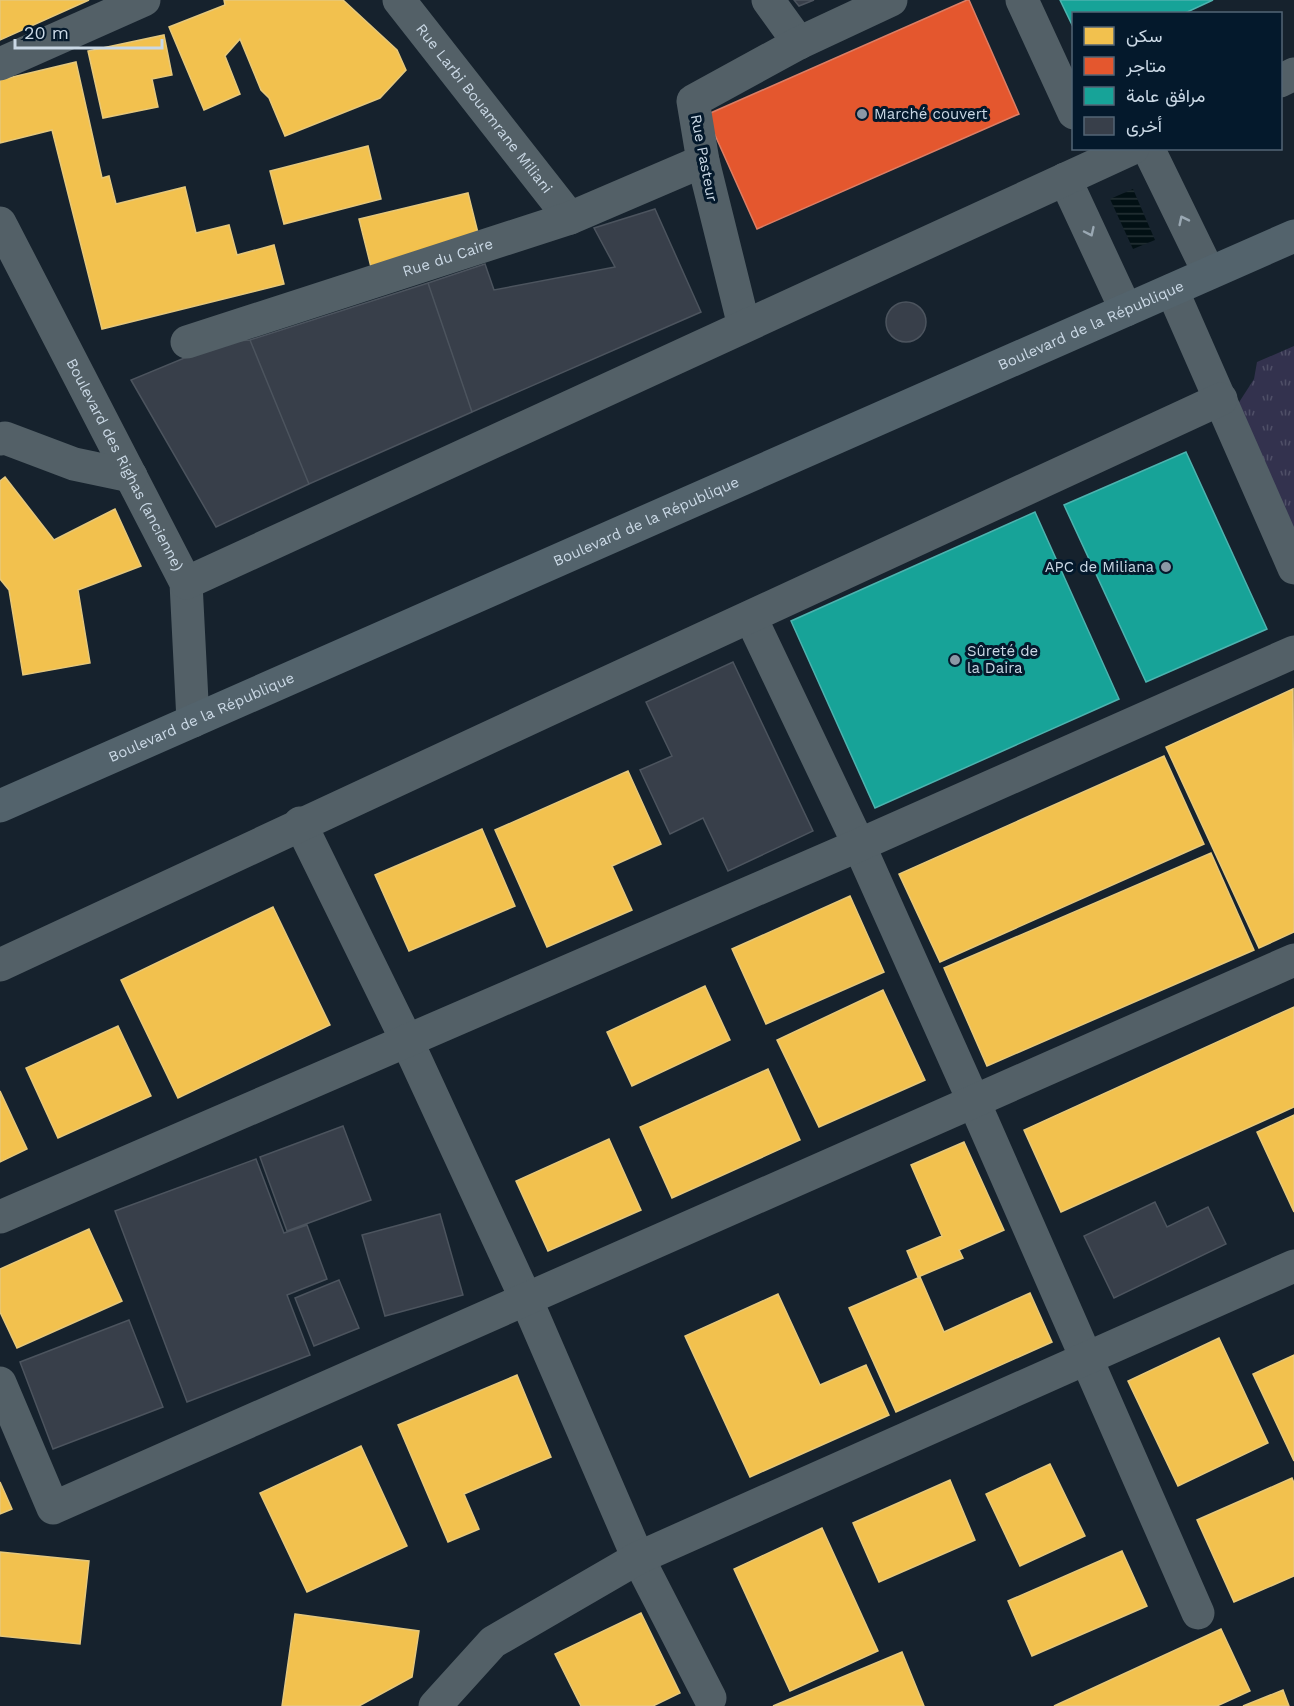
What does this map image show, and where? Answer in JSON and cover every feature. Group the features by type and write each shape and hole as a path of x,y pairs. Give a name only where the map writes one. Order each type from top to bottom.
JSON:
{"main road":[{"name":"Boulevard de la République","path":"0,806 1294,236"}],"street":[{"path":"0,64 144,0"},
{"name":"Rue Larbi Bouamrane Miliani","path":"399,0 570,218"},
{"path":"768,0 799,43"},
{"name":"Rue Pasteur","path":"744,326 703,161 693,101 799,43 891,0"},
{"path":"1022,0 1072,109"},
{"path":"186,582 1065,179 1093,157 1123,150"},
{"path":"1149,150 1209,273"},
{"name":"Rue du Caire","path":"187,342 570,218 703,161"},
{"path":"1065,179 1126,310"},
{"name":"Boulevard des Righas (ancienne)","path":"0,223 186,582 193,722"},
{"path":"1172,290 1294,568"},
{"path":"0,965 300,823 751,618 1221,399"},
{"path":"0,439 5,438 74,464 131,476"},
{"path":"751,618 859,845 1198,1613"},
{"path":"0,1217 859,845 1294,652"},
{"path":"300,823 407,1041 526,1299 638,1558 710,1698"},
{"path":"0,1383 53,1508 1294,960"},
{"path":"435,1706 493,1642 638,1558 1294,1266"}],"green space":[{"path":"1294,346 1294,539 1236,407 1254,379 1257,362"}],"shaded area":[{"path":"1133,189 1155,240 1133,249 1110,199"}],"building: سكن":[{"path":"0,0 89,0 0,40"},
{"path":"224,0 343,0 397,50 406,70 380,98 285,136 269,98 261,90 240,39 225,56 240,94 204,110 169,27 225,5"},
{"path":"164,35 172,75 152,79 158,107 103,118 88,51"},
{"path":"76,62 102,178 109,176 116,204 185,187 196,233 229,225 237,255 274,245 284,284 102,329 52,130 0,143 0,80"},
{"path":"368,146 381,199 284,224 270,171"},
{"path":"468,193 480,241 371,267 359,219"},
{"path":"5,477 54,540 115,509 141,566 78,590 90,663 23,675 9,590 0,579 0,481"},
{"path":"1293,689 1294,932 1259,948 1166,747"},
{"path":"1164,756 1204,844 940,962 899,874"},
{"path":"628,771 661,844 612,866 632,910 547,947 495,830"},
{"path":"482,829 515,906 409,951 375,875"},
{"path":"1211,853 1254,950 987,1066 944,968"},
{"path":"850,896 884,972 766,1024 732,949"},
{"path":"273,907 330,1025 178,1098 121,980"},
{"path":"705,986 730,1040 632,1086 607,1032"},
{"path":"883,990 925,1080 819,1127 777,1040"},
{"path":"1294,1007 1294,1107 1061,1212 1024,1130"},
{"path":"118,1026 151,1096 58,1138 26,1068"},
{"path":"768,1069 800,1140 672,1198 640,1127"},
{"path":"0,1091 27,1149 0,1162"},
{"path":"1294,1115 1294,1212 1257,1132"},
{"path":"609,1139 641,1210 548,1251 516,1181"},
{"path":"964,1142 1004,1230 959,1250 963,1258 918,1277 907,1251 942,1236 911,1165"},
{"path":"89,1229 122,1301 17,1348 0,1312 0,1269"},
{"path":"920,1277 944,1332 1030,1293 1052,1342 896,1412 849,1308"},
{"path":"778,1294 820,1385 866,1365 889,1415 750,1477 685,1336"},
{"path":"1219,1338 1268,1443 1178,1486 1128,1381"},
{"path":"1294,1355 1294,1461 1253,1374"},
{"path":"517,1375 551,1457 464,1494 479,1529 448,1542 398,1425"},
{"path":"361,1446 407,1546 307,1592 260,1493"},
{"path":"1050,1464 1085,1536 1020,1566 986,1494"},
{"path":"1292,1478 1294,1483 1294,1576 1234,1602 1197,1520"},
{"path":"950,1480 975,1540 879,1582 853,1523"},
{"path":"0,1482 12,1509 0,1514"},
{"path":"822,1528 878,1651 790,1691 734,1569"},
{"path":"1122,1551 1147,1606 1032,1656 1008,1601"},
{"path":"0,1552 89,1561 80,1644 0,1636"},
{"path":"641,1613 680,1693 653,1706 581,1706 555,1654"},
{"path":"295,1614 419,1631 412,1677 359,1706 282,1706"},
{"path":"1221,1629 1250,1691 1217,1706 1054,1706"},
{"path":"902,1652 924,1706 773,1706"},
{"path":"1283,1690 1289,1706 1243,1706"}],"building: متاجر":[{"name":"Marché couvert","path":"969,0 1019,114 757,229 706,115"}],"building: مرافق عامة":[{"path":"1060,0 1213,0 1187,12 1072,12 1072,25"},
{"name":"APC de Miliana","path":"1186,452 1267,629 1146,682 1064,505"},
{"name":"Sûreté de la Daira","path":"1035,512 1119,699 875,808 791,621"}],"building: أخرى":[{"path":"794,0 814,0 799,6"},
{"path":"655,209 701,312 472,412 428,283 485,264 494,290 615,267 594,228"},
{"path":"428,283 472,412 309,484 250,340"},
{"path":"906,302 914,303 920,308 925,314 925,330 920,336 914,341 906,342 898,341 892,336 887,330 886,322 887,314 892,308 898,303"},
{"path":"250,340 309,484 216,527 131,380 223,342"},
{"path":"733,662 813,831 728,871 703,818 670,834 640,770 672,756 646,702"},
{"path":"343,1126 371,1200 287,1231 260,1157"},
{"path":"256,1159 284,1233 307,1225 327,1279 287,1295 310,1355 187,1402 115,1211"},
{"path":"1155,1202 1167,1227 1208,1207 1226,1244 1114,1298 1084,1236"},
{"path":"440,1214 463,1295 385,1316 362,1235"},
{"path":"339,1280 359,1328 314,1346 295,1298"},
{"path":"129,1320 163,1407 53,1449 20,1362"}],"place":[{"name":"Marché couvert","path":"862,114"},
{"name":"APC de Miliana","path":"1166,567"},
{"name":"Sûreté de la Daira","path":"955,660"}]}
